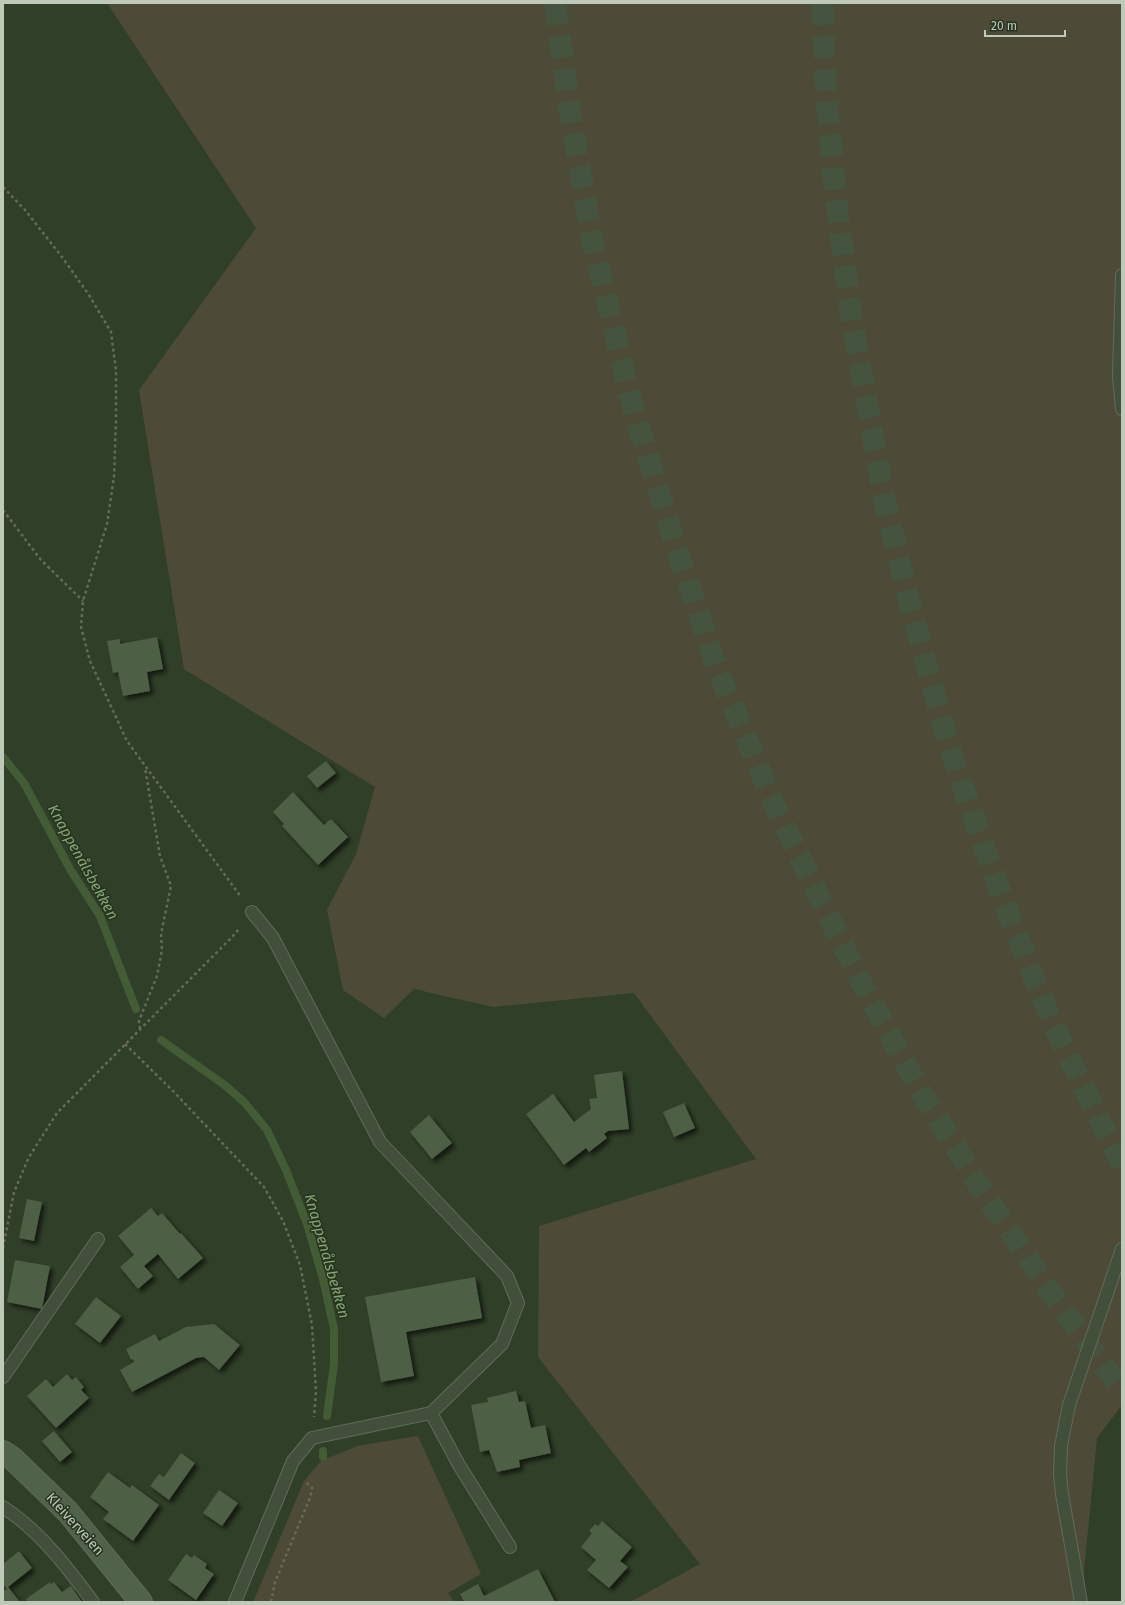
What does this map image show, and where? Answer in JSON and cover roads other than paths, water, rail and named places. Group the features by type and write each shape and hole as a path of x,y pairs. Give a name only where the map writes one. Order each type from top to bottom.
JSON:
{"street":[{"name":"Kleiverveien","path":"3,1452 12,1458 68,1512 141,1602"}],"lane":[{"path":"1122,275 1119,376 1122,408"},
{"path":"235,1602 293,1460 312,1438 431,1413 502,1344 518,1303 507,1276 380,1142 273,938 252,912"},
{"path":"3,1377 98,1239"},
{"path":"1081,1602 1062,1494 1060,1474 1061,1446 1068,1411 1122,1249"},
{"path":"431,1413 459,1465 510,1547"},
{"path":"3,1507 29,1527 49,1547 70,1571 93,1602"}],"waterway":[{"name":"Knappenålsbekken","path":"3,757 24,783 70,869 100,916 136,1009"},
{"name":"Knappenålsbekken","path":"161,1040 226,1086 245,1103 267,1130 286,1170 307,1224 323,1279 334,1329 334,1364 327,1416"},
{"name":"Knappenålsbekken","path":"323,1451 323,1457"}],"tunnel":[{"path":"555,3 570,112 591,235 630,397 669,525 718,671 777,811 862,984 921,1092 985,1195 1059,1304 1122,1390"},
{"path":"822,3 826,91 835,192 851,314 884,499 910,604 948,744 1007,911 1052,1022 1122,1165"}]}
